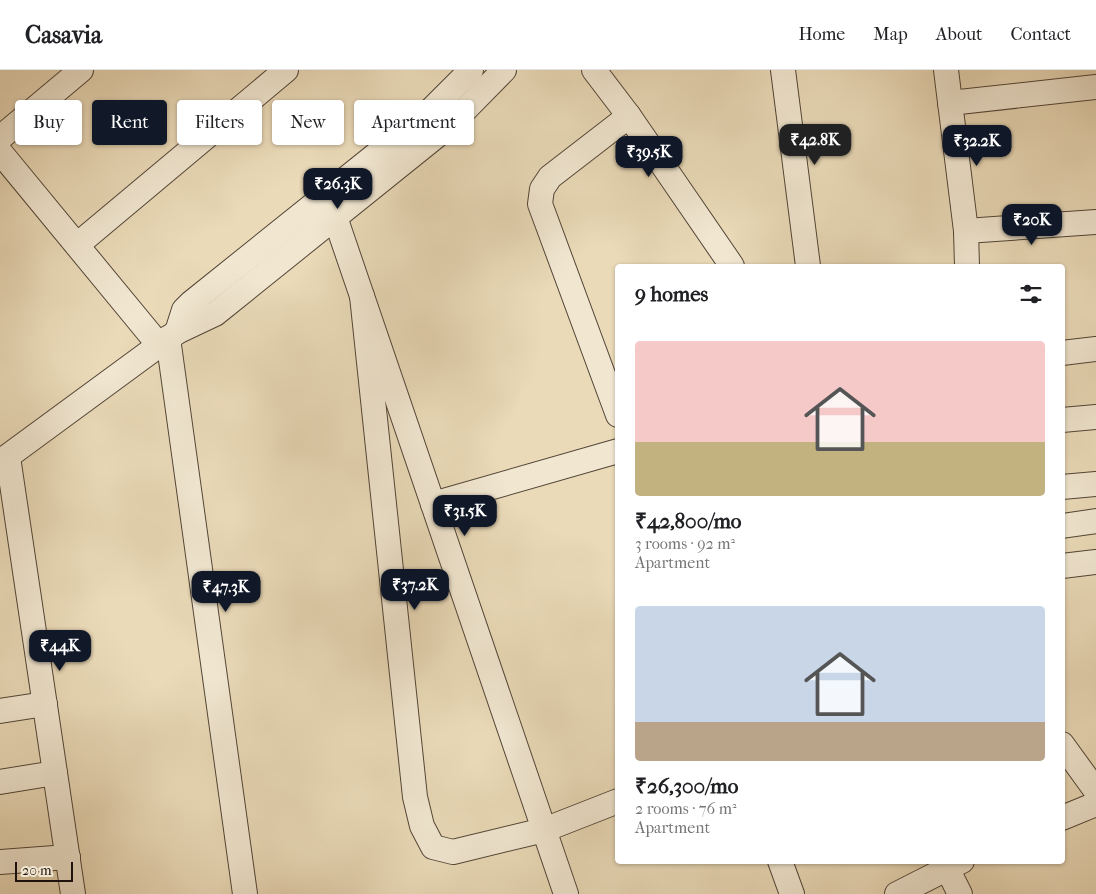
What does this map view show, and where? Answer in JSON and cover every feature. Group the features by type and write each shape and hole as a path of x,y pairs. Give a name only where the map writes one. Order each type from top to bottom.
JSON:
{"street":[{"path":"0,138 81,70"},
{"path":"77,245 286,70"},
{"path":"168,338 184,310 191,303 428,113 471,70"},
{"path":"73,894 45,704 4,459 168,338 215,314 450,125 504,70"},
{"path":"594,70 629,116 731,264"},
{"path":"783,70 808,264"},
{"path":"946,70 966,231 967,264"},
{"path":"950,103 1096,86"},
{"path":"615,407 540,204 542,189 550,177 629,116"},
{"path":"0,152 77,245 168,338 245,894"},
{"path":"326,195 336,217 566,894"},
{"path":"966,231 1096,222"},
{"path":"362,296 414,788 422,826 433,847 453,852 544,830 615,802"},
{"path":"1065,354 1096,349"},
{"path":"1065,420 1096,418"},
{"path":"433,504 615,452"},
{"path":"1065,487 1096,484"},
{"path":"1065,526 1096,521"},
{"path":"1065,566 1096,562"},
{"path":"0,712 45,704"},
{"path":"1065,748 1096,791"},
{"path":"0,782 55,773"},
{"path":"1065,817 1096,804"},
{"path":"0,862 68,857"},
{"path":"781,864 792,894"},
{"path":"897,894 954,865 960,894"}]}
